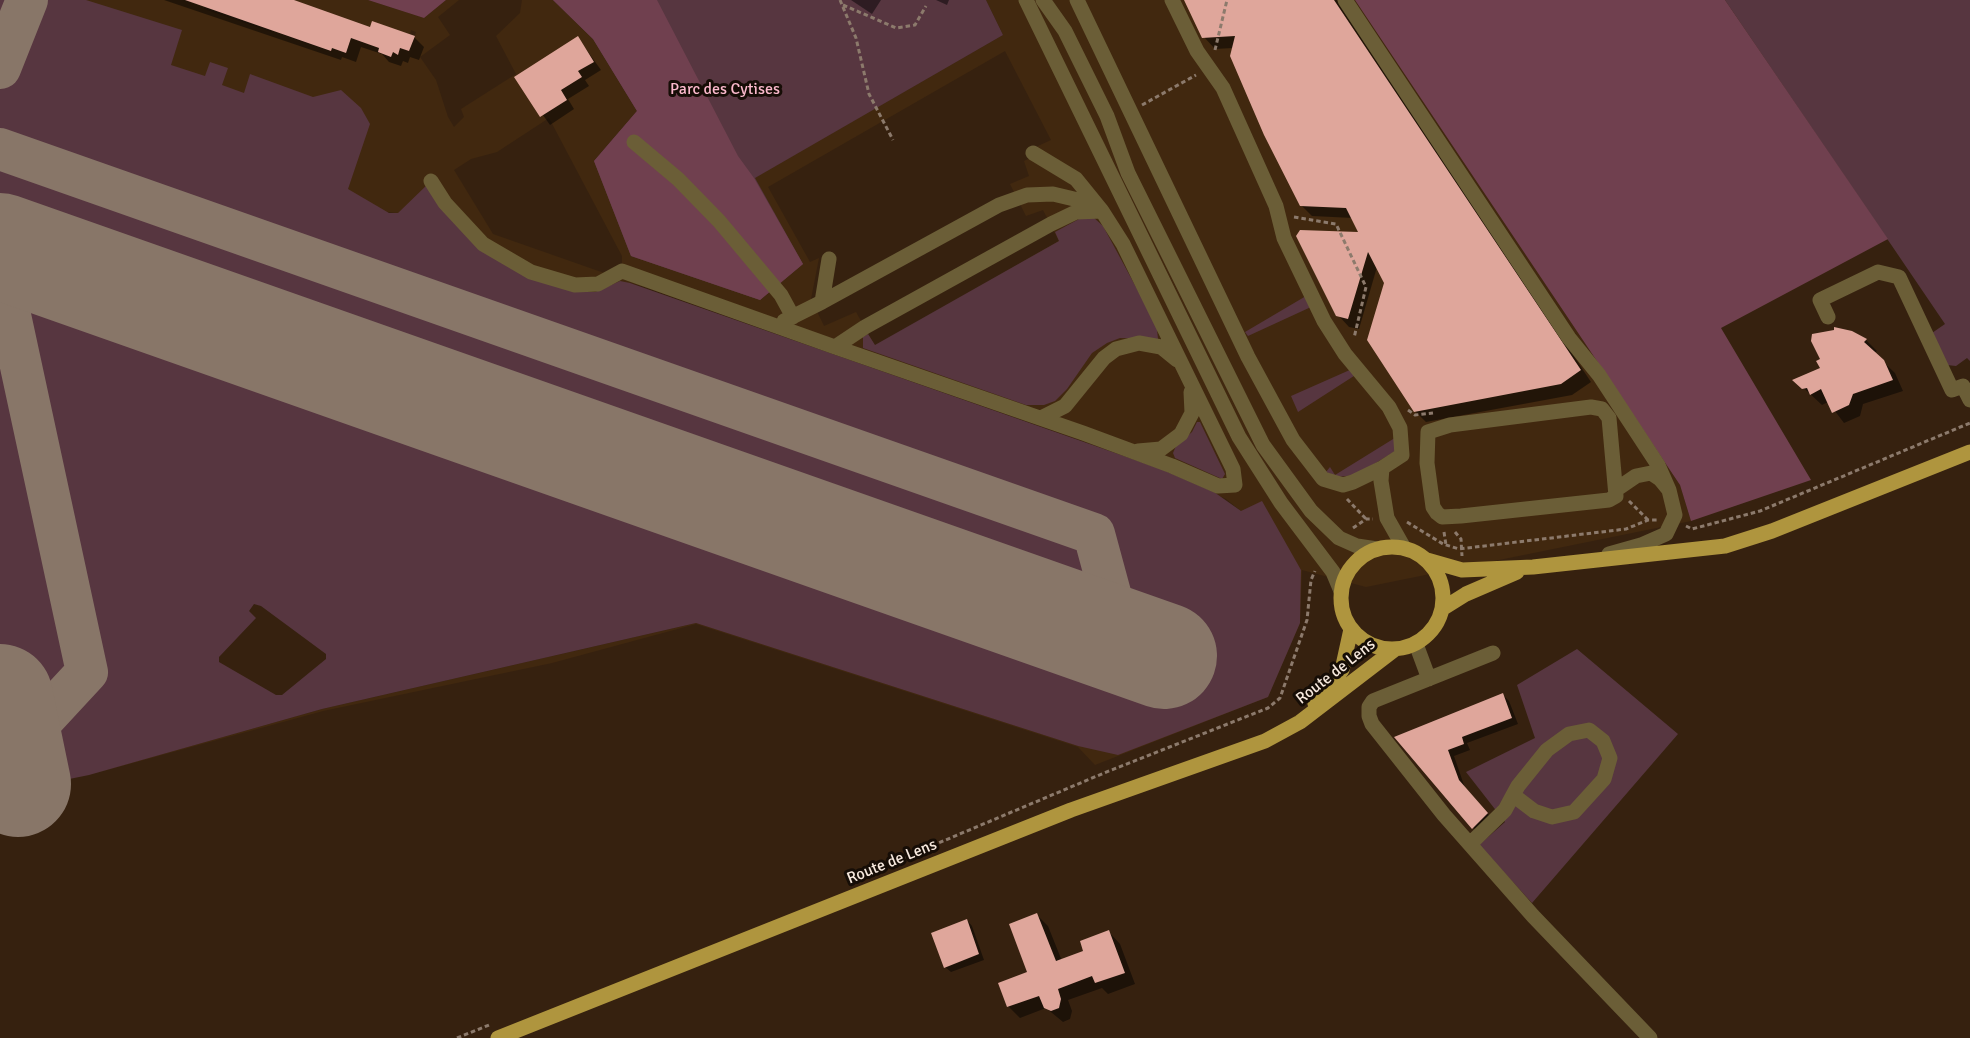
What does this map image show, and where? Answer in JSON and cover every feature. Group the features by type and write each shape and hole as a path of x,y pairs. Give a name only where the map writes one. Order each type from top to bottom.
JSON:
{"main road":[{"path":"1427,560 1441,583 1442,609 1437,623 1428,635 1416,644 1394,650 1378,648 1363,640 1351,629 1341,605 1341,591 1351,567 1364,555 1377,549 1404,548 1427,560 1462,570 1533,567 1596,558 1725,546 1772,531 1970,452"},
{"path":"1442,609 1492,582 1533,567"},
{"name":"Route de Lens","path":"1299,722 1342,670 1351,629"},
{"name":"Route de Lens","path":"498,1038 1071,810 1265,741 1299,722 1394,650"}],"street":[{"path":"1026,0 1239,437 1281,503 1323,556 1341,591"},
{"path":"1034,0 1233,406 1284,492 1295,504 1311,511"},
{"path":"1043,0 1065,31 1107,116 1128,173 1263,445 1311,511 1339,538 1357,546 1377,549"},
{"path":"1077,0 1264,390 1308,462 1323,479 1343,485 1382,468 1402,455 1413,455 1427,463"},
{"path":"1172,0 1187,33 1222,88 1276,206 1284,238 1324,321 1345,354 1399,409 1408,427 1435,428 1566,410 1602,409 1610,418 1616,496 1609,500 1442,517 1433,507 1427,463 1426,436 1435,428"},
{"path":"1345,0 1569,338 1599,375 1658,465 1673,500 1672,520 1666,534 1641,545 1596,558"},
{"path":"633,142 678,179 719,221 781,295 793,317"},
{"path":"431,181 445,203 483,244 531,272 575,285 598,284 622,271 1041,418 1218,486 1234,485 1233,469 1123,244 1102,211 1076,179 1033,153"},
{"path":"777,326 999,205 1027,195 1053,194 1074,199 1102,211"},
{"path":"835,347 1051,224 1076,212 1102,211"},
{"path":"1123,244 1142,235"},
{"path":"822,302 830,259"},
{"path":"1828,317 1820,300 1878,272 1899,277 1952,390 1963,386 1970,400"},
{"path":"1041,418 1065,406 1104,358 1116,349 1139,343 1161,347 1176,359 1186,375 1192,396 1192,413 1181,434 1161,448 1143,452 1120,448"},
{"path":"1399,409 1402,455"},
{"path":"1382,468 1381,481 1387,518 1404,548"},
{"path":"1617,489 1636,476 1651,473 1660,479 1669,490"},
{"path":"1416,644 1429,679"},
{"path":"1493,653 1373,701 1369,707 1372,724 1470,844 1533,916 1650,1038"},
{"path":"1470,844 1505,810 1513,795 1547,750 1569,734 1589,730 1603,741 1610,758 1604,779 1574,812 1552,817 1534,811 1513,795"}],"path":[{"path":"840,0 856,38 869,93 893,140"},
{"path":"1132,111 1219,62 1214,54 1227,0"},
{"path":"843,5 896,28 915,25 926,6"},
{"path":"1290,209 1294,217 1336,224 1366,287 1354,340 1357,345"},
{"path":"1399,409 1415,415 1433,413 1435,428"},
{"path":"1339,538 1366,519 1387,518 1405,521 1443,544 1461,549 1626,529 1648,520 1672,520 1692,529 1760,511 1970,423"},
{"path":"1331,483 1366,519"},
{"path":"1617,489 1648,520"},
{"path":"1447,517 1448,525 1461,539 1462,570"},
{"path":"876,870 1104,773 1268,708 1280,698 1307,620 1311,580 1323,556"},
{"path":"457,1038 499,1021"}],"shaded area":[{"path":"0,0 200,0 206,4 204,9 272,32 274,28 286,36 330,51 332,48 346,53 351,38 379,48 378,52 391,57 393,52 398,54 400,48 409,51 416,32 411,30 410,34 370,27 294,0 368,0 424,18 446,0 459,0 438,17 450,35 420,57 436,80 448,117 454,127 464,117 461,109 516,74 496,36 520,13 522,0 553,0 593,39 637,111 594,161 802,263 754,178 1003,35 986,0 1356,0 1680,485 1691,521 1366,587 1302,570 1300,623 1268,697 1095,765 1078,747 696,624 552,663 323,711 89,775 322,709 696,623 1078,746 1241,511 1226,499 1161,469 644,287 630,283 611,285 595,292 579,292 398,213 0,171","holes":["1005,51 1051,140 1038,146 1030,158 1024,161 1029,176 1010,184 1026,216 1043,210 1059,241 875,346 856,312 824,326 811,299 819,258 810,262 768,187","549,118 622,256 622,271 607,274 493,234 454,170 471,159 497,152"]},
{"path":"368,0 446,0 424,18"},
{"path":"553,0 657,0 738,156 754,178 803,264 760,300 631,256 594,161 637,111 593,39"},
{"path":"1355,0 1725,0 1888,239 1721,328 1811,480 1691,521 1680,485"}],"green space":[{"path":"0,0 86,0 182,30 171,65 205,76 210,62 228,68 222,85 244,93 250,74 313,97 341,90 361,108 370,124 348,189 389,213 398,213 428,184 466,233 579,292 595,292 620,281 630,283 1161,469 1214,492 1241,511 1262,501 1301,570 1300,623 1268,697 1118,755 1078,746 696,623 322,709 89,775 0,793","holes":["254,604 261,606 326,654 326,659 282,695 276,695 219,662 219,657 256,618 249,611"]},
{"name":"Parc des Cytises","path":"553,0 986,0 1003,35 755,178 803,264 760,300 631,256 594,161 637,111 593,39"},
{"path":"1725,0 1970,0 1970,361 1967,358 1956,366 1947,365 1932,333 1945,324"},
{"path":"1093,217 1103,226 1143,300 1157,329 1158,339 1120,338 1107,343 1092,353 1067,389 1055,401 1044,405 1026,405 863,348 863,337 868,334 875,345 1059,241 1055,232 1079,219"},
{"path":"1306,296 1311,307 1248,336 1245,332"},
{"path":"1352,369 1357,374 1298,412 1291,396"},
{"path":"1197,422 1200,422 1225,474 1222,479 1175,458 1173,453 1176,446 1192,432"},
{"path":"1398,436 1397,450 1356,475 1337,477 1326,472 1330,467 1335,475"},
{"path":"1577,649 1678,734 1532,903 1479,845 1505,822 1466,772 1535,738 1517,685"}],"building":[{"path":"185,0 294,0 370,27 372,21 415,36 409,51 400,48 398,55 393,52 391,57 378,52 379,48 351,38 346,53 332,48 331,51"},
{"path":"1184,0 1334,0 1581,370 1561,384 1414,412 1367,340 1384,283 1368,252 1348,319 1336,316 1296,236 1300,230 1358,232 1346,208 1300,206 1264,135 1230,56 1235,36 1202,38"},
{"path":"578,36 594,62 578,71 582,77 561,90 567,100 540,117 514,77"},
{"path":"1834,327 1852,331 1867,339 1864,342 1884,360 1893,380 1853,394 1849,405 1832,413 1821,389 1810,395 1807,388 1802,389 1792,380 1820,368 1816,361 1820,359 1811,341 1812,334 1834,330"},
{"path":"1503,693 1512,718 1462,737 1464,744 1448,750 1459,780 1488,813 1472,829 1394,737"},
{"path":"1037,913 1056,961 1083,951 1080,941 1109,930 1125,973 1095,983 1092,976 1058,989 1061,999 1059,1008 1051,1011 1044,1008 1039,996 1007,1007 998,983 1027,972 1009,924"},
{"path":"967,919 979,954 944,968 931,933"}],"taxiway":[{"path":"0,68 27,0"},
{"path":"0,149 1094,534 1123,641"},
{"path":"0,269 87,672 12,753"}],"runway":[{"path":"0,246 1164,656"},
{"path":"0,697 18,784"}]}
